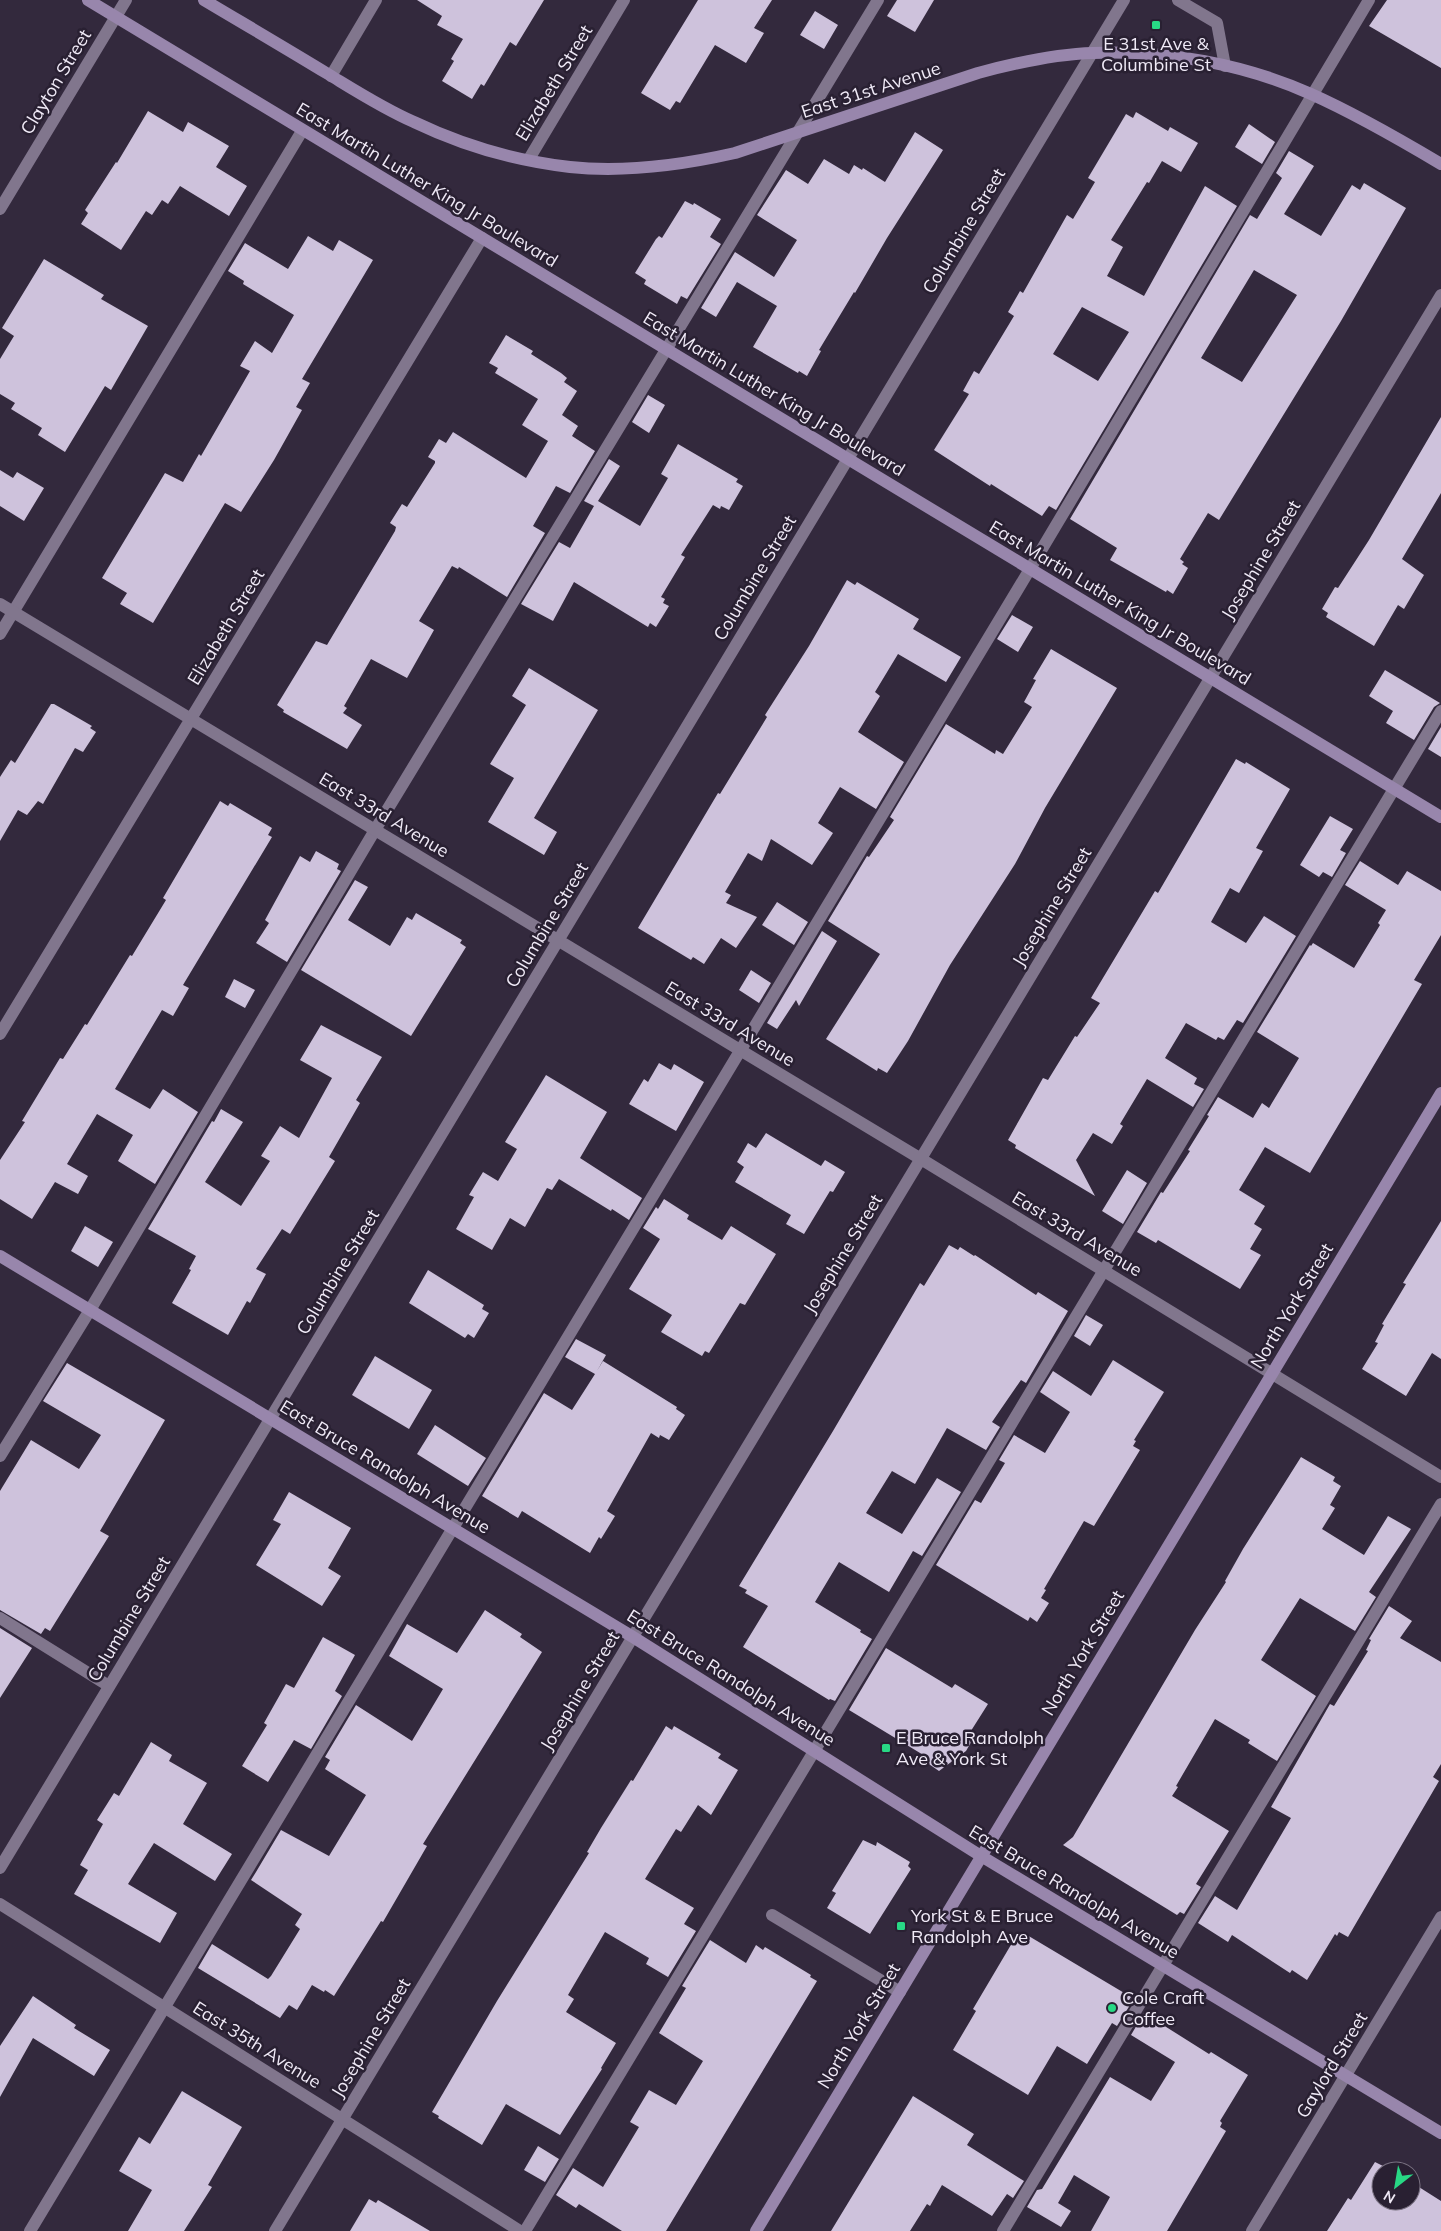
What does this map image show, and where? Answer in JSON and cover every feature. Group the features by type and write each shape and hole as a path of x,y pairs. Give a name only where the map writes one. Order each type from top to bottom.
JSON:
{"main road":[{"name":"East Martin Luther King Jr Boulevard","path":"88,0 302,131 1441,817"},
{"path":"204,0 414,123 461,141 529,159"},
{"name":"East 31st Avenue","path":"529,159 570,167 595,169 663,166 735,153 978,73 1014,64 1092,52 1148,54 1225,66 1260,75 1312,94 1366,120 1441,164"},
{"name":"North York Street","path":"756,2231 1441,1093"},
{"name":"East Bruce Randolph Avenue","path":"0,1256 633,1637 982,1856 1441,2133"}],"street":[{"name":"Clayton Street","path":"0,209 126,0"},
{"path":"331,76 376,0"},
{"name":"Elizabeth Street","path":"529,159 624,0"},
{"path":"0,1456 90,1310 375,830 878,0"},
{"name":"Columbine Street","path":"0,1868 1124,0"},
{"path":"1178,0 1217,23 1225,66"},
{"path":"30,2231 741,1051 1369,0"},
{"path":"0,634 302,131"},
{"name":"Elizabeth Street","path":"0,1034 482,238"},
{"name":"Josephine Street","path":"275,2231 1441,295"},
{"name":"East 33rd Avenue","path":"0,604 921,1159 1441,1477"},
{"path":"525,2231 1441,711"},
{"path":"1003,2231 1441,1504"},
{"path":"0,1618 109,1686"},
{"name":"East 35th Avenue","path":"0,1904 520,2231"},
{"path":"772,1915 900,1992"},
{"name":"Gaylord Street","path":"1252,2231 1441,1917"}],"building":[{"path":"417,0 544,0 516,46 510,42 484,86 481,84 472,99 442,81 454,61 451,59 463,39 437,25 442,16"},
{"path":"698,0 772,0 754,28 764,33 746,63 715,45 680,103 676,101 670,110 641,93"},
{"path":"897,0 934,0 915,32 887,16"},
{"path":"1387,0 1441,0 1441,68 1369,26"},
{"path":"815,11 838,25 824,49 800,35"},
{"path":"148,111 183,132 188,122 229,146 216,167 247,186 229,216 180,186 168,204 162,200 152,215 146,211 121,250 81,224 88,213 85,210 117,163"},
{"path":"1136,112 1168,131 1170,127 1198,143 1181,172 1162,161 1149,183 1147,182 1111,240 1123,247 1107,276 1144,296 1205,186 1237,206 1056,510 1049,506 1042,516 991,484 990,486 934,450 969,394 963,391 974,371 979,374 1014,316 1008,312 1020,291 1023,293 1067,215 1073,219 1095,182 1088,178 1126,114 1133,118","holes":["1082,307 1129,332 1098,381 1053,354"]},
{"path":"1249,124 1275,142 1262,164 1235,147"},
{"path":"915,132 943,150 819,350 821,351 807,376 799,371 798,373 753,347 777,306 737,282 716,317 701,308 735,252 774,277 797,240 757,215 786,170 808,184 824,159 849,174 854,165 862,170 863,168 885,182"},
{"path":"1289,151 1314,166 1284,214 1321,236 1352,185 1360,190 1364,183 1406,208 1341,321 1219,520 1208,513 1180,559 1184,562 1182,564 1188,568 1173,594 1167,590 1166,592 1110,560 1117,548 1070,519 1250,215 1257,219 1282,178 1276,173","holes":["1254,270 1297,295 1242,382 1201,358"]},
{"path":"685,201 693,205 694,203 721,219 710,237 721,244 687,299 681,296 677,304 644,284 646,280 635,273 656,239 659,236 662,238"},
{"path":"308,236 333,251 339,240 373,260 302,379 310,383 296,407 302,410 274,460 241,512 225,503 153,623 120,604 127,593 102,578 165,473 183,482 199,454 201,456 250,371 240,366 255,341 272,353 294,315 243,284 244,281 228,271 245,243 288,269"},
{"path":"44,259 104,295 101,299 148,326 111,390 105,386 65,452 38,435 42,428 11,409 15,403 0,394 0,359 14,336 2,328"},
{"path":"506,335 533,351 531,354 561,373 567,378 564,382 577,391 562,415 578,426 572,436 595,451 570,493 556,486 533,526 545,533 507,597 459,567 458,569 452,566 419,621 434,630 407,678 371,659 344,706 347,708 343,713 362,725 347,749 283,712 284,710 277,705 316,641 327,645 395,531 396,527 390,523 402,504 407,507 435,463 435,461 428,457 439,439 446,443 453,432 526,478 548,441 522,425 538,399 495,373 498,368 489,363"},
{"path":"648,395 665,405 649,433 632,422"},
{"path":"1441,417 1441,493 1402,559 1424,575 1404,609 1398,605 1374,646 1326,617 1328,613 1322,609 1335,587 1338,588 1369,540"},
{"path":"678,444 738,479 736,482 743,486 729,510 721,506 720,509 713,505 681,555 685,557 661,597 665,599 663,603 669,606 656,627 650,623 648,627 574,582 553,621 521,604 559,542 570,548 594,506 584,501 609,459 620,466 598,501 640,526 668,478 661,474"},
{"path":"0,470 13,478 17,472 44,488 24,521 0,506"},
{"path":"847,580 855,585 857,582 919,619 913,629 961,657 946,682 898,654 875,692 880,696 858,732 904,762 876,809 840,787 818,823 833,833 812,865 771,839 762,861 748,853 725,892 731,895 726,903 757,917 736,948 721,938 704,964 693,957 691,960 638,928 718,793 720,794 767,717 765,715 809,646"},
{"path":"1012,615 1033,627 1018,652 997,639"},
{"path":"1051,649 1117,688 1045,808 1015,864 950,965 908,1041 887,1073 878,1068 877,1071 826,1039 880,954 828,921 867,856 869,857 894,820 890,817 946,724 995,754 996,750 1003,754 1032,707 1024,702 1036,680 1033,679"},
{"path":"529,668 598,710 534,818 557,832 544,855 488,822 514,778 490,764 526,705 512,696"},
{"path":"1385,670 1440,703 1434,707 1414,740 1386,723 1393,711 1369,696"},
{"path":"51,704 92,726 90,728 96,732 83,752 75,748 43,804 38,801 27,815 18,810 0,841 0,777 11,760 15,763"},
{"path":"1441,727 1441,757 1428,749"},
{"path":"1236,759 1245,764 1246,762 1290,789 1256,848 1263,851 1239,893 1230,888 1211,922 1246,943 1264,916 1296,936 1243,1023 1237,1020 1224,1040 1218,1037 1216,1040 1186,1023 1165,1058 1197,1078 1194,1084 1204,1089 1193,1107 1147,1079 1120,1124 1123,1126 1112,1144 1093,1133 1076,1160 1095,1196 1015,1148 1016,1145 1008,1140 1043,1078 1048,1080 1075,1036 1077,1037 1100,1003 1091,998 1155,891 1158,893"},
{"path":"220,801 228,806 230,803 272,828 268,835 272,837 183,985 189,988 173,1016 162,1010 115,1089 150,1109 163,1089 198,1112 155,1184 118,1161 133,1135 97,1114 67,1164 88,1176 78,1194 55,1182 32,1219 0,1199 0,1160 25,1122 22,1121 60,1058 63,1059 85,1024 87,1025 130,955 132,956 166,900 163,898"},
{"path":"1330,816 1353,829 1340,850 1346,853 1332,877 1323,872 1319,877 1300,865"},
{"path":"316,851 339,864 337,869 341,871 287,962 256,943 269,923 265,920 300,856 310,862"},
{"path":"1360,861 1398,885 1407,871 1441,891 1441,935 1414,980 1422,984 1310,1173 1265,1147 1239,1190 1265,1206 1254,1224 1262,1229 1250,1249 1261,1255 1240,1289 1158,1240 1156,1243 1137,1232 1161,1192 1163,1193 1190,1151 1188,1150 1209,1116 1207,1115 1218,1097 1253,1118 1262,1103 1269,1108 1299,1058 1257,1032 1310,945 1313,943 1354,968 1380,925 1378,923 1386,910 1345,885"},
{"path":"355,880 368,887 348,920 390,946 407,917 412,920 416,913 462,940 460,943 466,947 411,1036 301,970"},
{"path":"777,902 808,922 794,945 762,925"},
{"path":"822,931 837,941 799,1006 796,1000 777,1029 767,1023"},
{"path":"751,970 771,983 759,1003 739,990"},
{"path":"234,979 255,990 245,1008 225,997"},
{"path":"321,1025 382,1057 356,1100 360,1103 329,1157 335,1161 290,1234 282,1229 256,1269 266,1274 250,1303 247,1301 228,1335 172,1303 191,1270 189,1269 196,1256 148,1229 221,1109 243,1122 205,1182 241,1206 270,1161 261,1156 280,1126 299,1138 332,1078 300,1060"},
{"path":"659,1063 671,1070 674,1064 704,1082 676,1131 629,1104 644,1079 648,1082"},
{"path":"546,1075 607,1112 580,1158 642,1198 629,1220 559,1179 552,1190 547,1188 525,1227 510,1218 492,1250 456,1229 474,1197 469,1195 483,1172 498,1181 517,1149 505,1142"},
{"path":"766,1133 821,1166 825,1160 845,1172 833,1192 830,1191 804,1234 786,1224 791,1215 735,1182 744,1167 737,1162 748,1143 756,1148"},
{"path":"1127,1170 1147,1183 1123,1224 1102,1211"},
{"path":"664,1199 689,1215 687,1219 722,1240 731,1226 776,1254 745,1305 740,1303 709,1353 705,1351 702,1356 661,1332 672,1315 629,1289 660,1239 643,1228 656,1207 658,1209"},
{"path":"1441,1221 1441,1359 1432,1353 1406,1396 1362,1369 1378,1343 1375,1342 1384,1325 1382,1324 1406,1284 1403,1283"},
{"path":"85,1226 113,1242 98,1267 71,1251"},
{"path":"949,1245 958,1250 960,1247 975,1255 1036,1295 1038,1292 1068,1311 1026,1383 1021,1380 992,1422 1000,1427 986,1450 947,1428 915,1484 892,1471 866,1513 902,1534 937,1478 961,1492 922,1556 913,1551 889,1592 839,1562 815,1602 861,1630 860,1632 872,1639 835,1701 829,1700 743,1647 768,1606 745,1593 747,1590 739,1586 920,1283 924,1286"},
{"path":"428,1270 484,1305 482,1309 489,1313 474,1338 468,1334 465,1338 409,1303"},
{"path":"1086,1315 1103,1325 1090,1346 1074,1336"},
{"path":"576,1339 606,1355 597,1371 603,1361 677,1407 676,1409 685,1415 669,1440 660,1435 659,1438 651,1433 607,1511 615,1516 601,1539 599,1537 590,1553 522,1511 518,1518 482,1496 544,1393 572,1410 595,1374 565,1357"},
{"path":"375,1356 432,1390 409,1429 352,1395"},
{"path":"1113,1360 1164,1392 1134,1440 1136,1441 1133,1446 1140,1450 1094,1526 1084,1521 1044,1589 1046,1590 1041,1598 1049,1603 1037,1622 1030,1617 1028,1621 936,1565 975,1500 981,1503 1005,1463 999,1460 1014,1435 1045,1453 1070,1412 1040,1392 1053,1371 1091,1396"},
{"path":"67,1363 165,1420 100,1531 109,1536 50,1631 45,1628 41,1634 0,1610 0,1491 31,1440 79,1469 101,1435 43,1401"},
{"path":"435,1425 486,1458 468,1486 417,1454"},
{"path":"1301,1457 1335,1477 1333,1481 1341,1486 1330,1505 1335,1508 1322,1529 1364,1555 1388,1516 1411,1529 1369,1592 1376,1597 1355,1631 1300,1598 1261,1660 1316,1696 1277,1761 1248,1743 1250,1740 1215,1719 1172,1796 1229,1831 1196,1884 1201,1887 1184,1914 1180,1912 1177,1915 1063,1845 1073,1837 1195,1630 1226,1582 1243,1549"},
{"path":"289,1492 351,1528 328,1568 341,1576 322,1606 256,1565 281,1524 273,1520"},
{"path":"1389,1606 1412,1621 1400,1638 1441,1662 1441,1764 1433,1777 1439,1781 1348,1937 1339,1932 1337,1936 1335,1934 1307,1980 1292,1970 1290,1973 1232,1935 1228,1942 1198,1923 1215,1896 1237,1910 1291,1818 1271,1807 1330,1704 1334,1706 1368,1651 1366,1650 1371,1640 1369,1639"},
{"path":"485,1610 522,1634 520,1637 542,1652 423,1844 427,1846 383,1922 381,1921 334,1996 312,1985 297,2010 289,2005 280,2018 198,1968 212,1944 268,1979 271,1976 300,1929 295,1925 302,1914 251,1880 281,1830 329,1856 366,1795 325,1769 330,1760 325,1757 356,1705 412,1741 443,1689 389,1656 407,1624 457,1653"},
{"path":"0,1628 32,1648 0,1698"},
{"path":"323,1637 355,1655 335,1691 342,1696 311,1749 294,1740 268,1782 242,1766 267,1725 264,1723 286,1684 294,1688"},
{"path":"886,1648 952,1688 955,1684 988,1704 969,1734 974,1737 966,1751 939,1771 923,1760 925,1756 849,1710"},
{"path":"666,1726 672,1730 674,1726 721,1754 718,1758 738,1770 711,1815 698,1805 681,1832 676,1829 645,1879 694,1908 684,1924 696,1931 668,1977 646,1964 649,1958 605,1932 568,1995 574,1999 566,2012 616,2043 602,2069 560,2135 506,2104 482,2145 438,2118 439,2116 432,2112 497,2001 589,1853 587,1852 601,1828 631,1780 633,1781"},
{"path":"151,1742 172,1755 169,1761 207,1783 183,1824 232,1854 215,1881 154,1843 128,1884 177,1913 160,1943 74,1894 88,1870 80,1865 103,1824 97,1820 114,1793 119,1796"},
{"path":"863,1840 876,1846 877,1842 910,1862 908,1866 911,1869 870,1934 827,1908 836,1893 832,1891"},
{"path":"1027,1935 1131,1997 1127,2003 1130,2005 1117,2026 1112,2023 1087,2064 1057,2046 1028,2095 953,2050 976,2011 973,2009 1015,1938"},
{"path":"710,1940 746,1963 756,1945 763,1950 765,1947 811,1975 810,1977 817,1981 666,2231 622,2231 579,2204 576,2208 556,2195 573,2168 603,2187 639,2127 630,2122 649,2090 676,2105 703,2061 659,2033 686,1988 682,1986"},
{"path":"33,1996 76,2025 74,2028 110,2050 94,2076 33,2038 0,2097 0,2046"},
{"path":"1144,2013 1209,2054 1211,2052 1248,2075 1220,2121 1222,2123 1220,2127 1226,2131 1167,2231 1091,2231 1110,2197 1074,2175 1058,2203 1071,2211 1061,2227 1027,2207 1037,2190 1042,2189 1110,2077 1151,2101 1175,2062 1131,2035"},
{"path":"182,2091 242,2127 208,2185 212,2187 184,2231 128,2231 152,2190 119,2171 139,2137 150,2144"},
{"path":"913,2096 974,2134 967,2145 1024,2181 1013,2198 1007,2194 992,2216 942,2185 930,2206 927,2204 910,2231 831,2231"},
{"path":"538,2146 559,2159 545,2182 524,2170"},
{"path":"1371,2168 1371,2211 1421,2211 1421,2188 1441,2201 1441,2231 1327,2231 1348,2198 1351,2200"},
{"path":"369,2199 376,2203 378,2200 430,2231 350,2231"}],"place":[{"name":"E 31st Ave & Columbine St","path":"1156,25"},
{"name":"E Bruce Randolph Ave & York St","path":"886,1748"},
{"name":"York St & E Bruce Randolph Ave","path":"901,1926"},
{"name":"Cole Craft Coffee","path":"1112,2008"}]}
